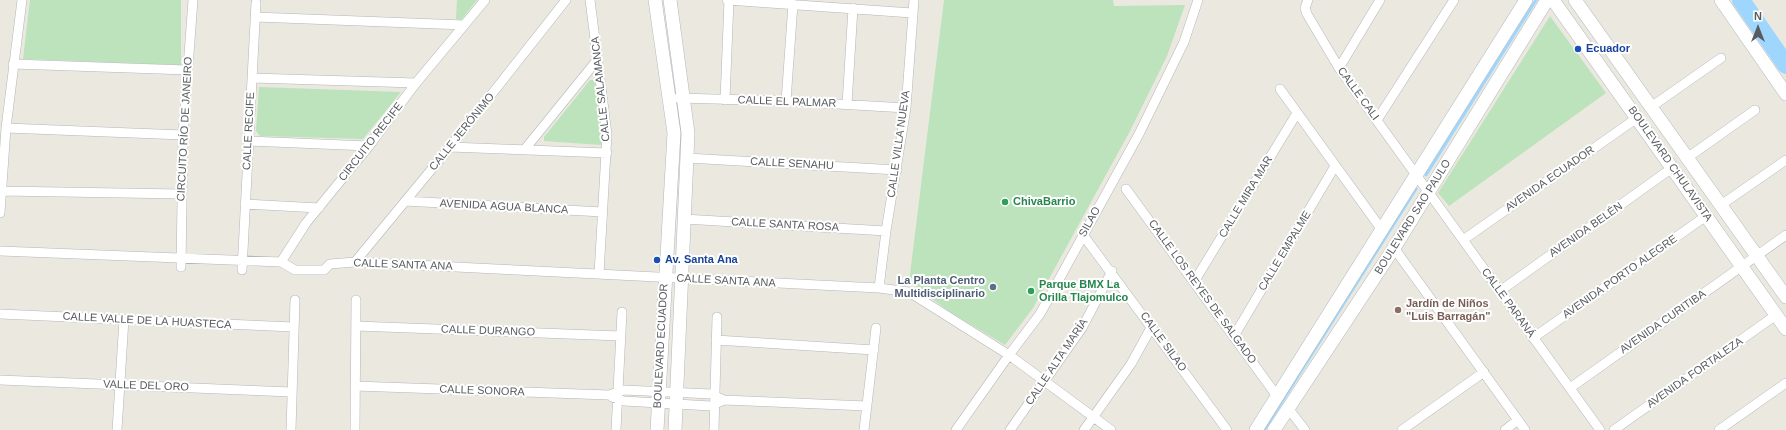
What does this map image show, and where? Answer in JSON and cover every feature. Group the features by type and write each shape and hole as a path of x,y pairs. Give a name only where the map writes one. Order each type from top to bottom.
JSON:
{"main road":[{"name":"BOULEVARD ECUADOR","path":"655,0 674,133 664,278 657,430"},
{"name":"BOULEVARD ECUADOR","path":"670,0 688,133 675,430"},
{"name":"BOULEVARD SAO PAULO","path":"1256,430 1526,0"},
{"name":"BOULEVARD SAO PAULO","path":"1274,430 1429,193 1547,0"},
{"name":"BOULEVARD CHULAVISTA","path":"1553,0 1786,329"},
{"name":"BOULEVARD CHULAVISTA","path":"1575,0 1786,297"},
{"path":"1721,0 1786,94"}],"street":[{"path":"0,213 6,128 22,0"},
{"name":"CIRCUITO RÍO DE JANEIRO","path":"181,263 183,136 193,0"},
{"name":"CIRCUITO RECIFE","path":"281,262 306,223 369,146 416,83 485,0"},
{"name":"CALLE JERÓNIMO","path":"355,262 450,147 566,0"},
{"name":"CALLE SALAMANCA","path":"590,0 607,134 599,274"},
{"path":"725,100 728,0 912,13"},
{"name":"CALLE VILLA NUEVA","path":"879,288 886,231 906,108 914,0"},
{"name":"SILAO","path":"956,430 1040,314 1142,127 1184,42 1198,0"},
{"path":"1338,68 1380,0"},
{"path":"1377,120 1454,0"},
{"name":"CALLE RECIFE","path":"242,270 256,3"},
{"path":"786,101 793,4"},
{"name":"CALLE CALI","path":"1306,4 1338,68 1416,176"},
{"path":"847,104 853,8"},
{"path":"255,17 464,25"},
{"path":"1651,107 1721,58"},
{"path":"525,149 598,59"},
{"path":"13,64 187,70"},
{"path":"252,78 416,83"},
{"path":"1280,89 1382,230"},
{"name":"CALLE EL PALMAR","path":"669,99 683,97 906,108"},
{"path":"1687,158 1755,110"},
{"name":"CALLE MIRA MAR","path":"1194,282 1297,113"},
{"name":"AVENIDA ECUADOR","path":"1463,240 1637,118"},
{"path":"6,128 183,136"},
{"path":"248,141 369,146"},
{"path":"450,147 607,153"},
{"name":"CALLE SENAHU","path":"687,158 897,170"},
{"path":"1721,205 1786,160"},
{"name":"CALLE EMPALME","path":"1234,336 1335,166"},
{"name":"AVENIDA BELÉN","path":"1500,291 1672,168"},
{"name":"CALLE PARANÁ","path":"1416,176 1600,430"},
{"name":"CALLE LOS REYES DE SALGADO","path":"1126,189 1277,396"},
{"path":"2,191 181,194"},
{"name":"AVENIDA AGUA BLANCA","path":"405,201 602,212"},
{"path":"245,204 319,208"},
{"name":"AVENIDA PORTO ALEGRE","path":"1533,338 1706,216"},
{"name":"CALLE SANTA ROSA","path":"684,219 886,231"},
{"name":"CALLE SILAO","path":"1083,235 1112,271 1227,430"},
{"name":"AVENIDA CURITIBA","path":"1570,388 1786,235"},
{"path":"1394,248 1525,430"},
{"path":"0,251 181,263 242,260 281,262"},
{"name":"CALLE SANTA ANA","path":"281,262 295,270 324,270 330,264 355,262 879,288 909,292 1009,355 1111,430"},
{"name":"CALLE ALTA MARÍA","path":"1010,430 1082,328 1112,271"},
{"path":"291,430 295,300"},
{"path":"355,430 356,300"},
{"path":"616,430 615,395 622,312"},
{"name":"CALLE VALLE DE LA HUASTECA","path":"0,314 293,327"},
{"name":"AVENIDA FORTALEZA","path":"1614,430 1776,315"},
{"path":"714,430 718,400 716,316"},
{"path":"117,430 124,319"},
{"name":"CALLE DURANGO","path":"356,326 620,336"},
{"path":"1084,430 1131,364 1152,326"},
{"path":"864,430 876,328"},
{"path":"716,340 874,350"},
{"path":"1402,430 1484,372"},
{"name":"VALLE DEL ORO","path":"0,380 292,392"},
{"path":"1719,430 1786,383"},
{"name":"CALLE SONORA","path":"355,386 867,406"},
{"path":"1288,408 1305,430"},
{"path":"1505,430 1518,420"}],"green space":[{"path":"30,0 181,0 181,65 23,59"},
{"path":"457,0 477,0 461,20 456,19"},
{"name":"ChivaBarrio","path":"944,0 1113,0 1114,6 1185,5 1167,56 1130,131 1033,308 1005,345 950,312 909,282"},
{"path":"1550,16 1606,93 1449,206 1438,193"},
{"path":"590,80 594,80 595,83 602,132 601,145 544,141 544,137"},
{"path":"259,87 401,92 363,139 260,136 256,131"}],"waterway":[{"path":"1426,175 1536,0"},
{"path":"1741,0 1786,65"},
{"path":"1264,430 1416,189"}],"place":[{"name":"Ecuador","path":"1578,49"},
{"name":"ChivaBarrio","path":"1005,202"},
{"name":"Av. Santa Ana","path":"657,260"},
{"name":"La Planta Centro Multidisciplinario","path":"993,287"},
{"name":"Parque BMX La Orilla Tlajomulco","path":"1031,291"},
{"name":"Jardín de Niños \"Luis Barragán\"","path":"1398,310"}]}
